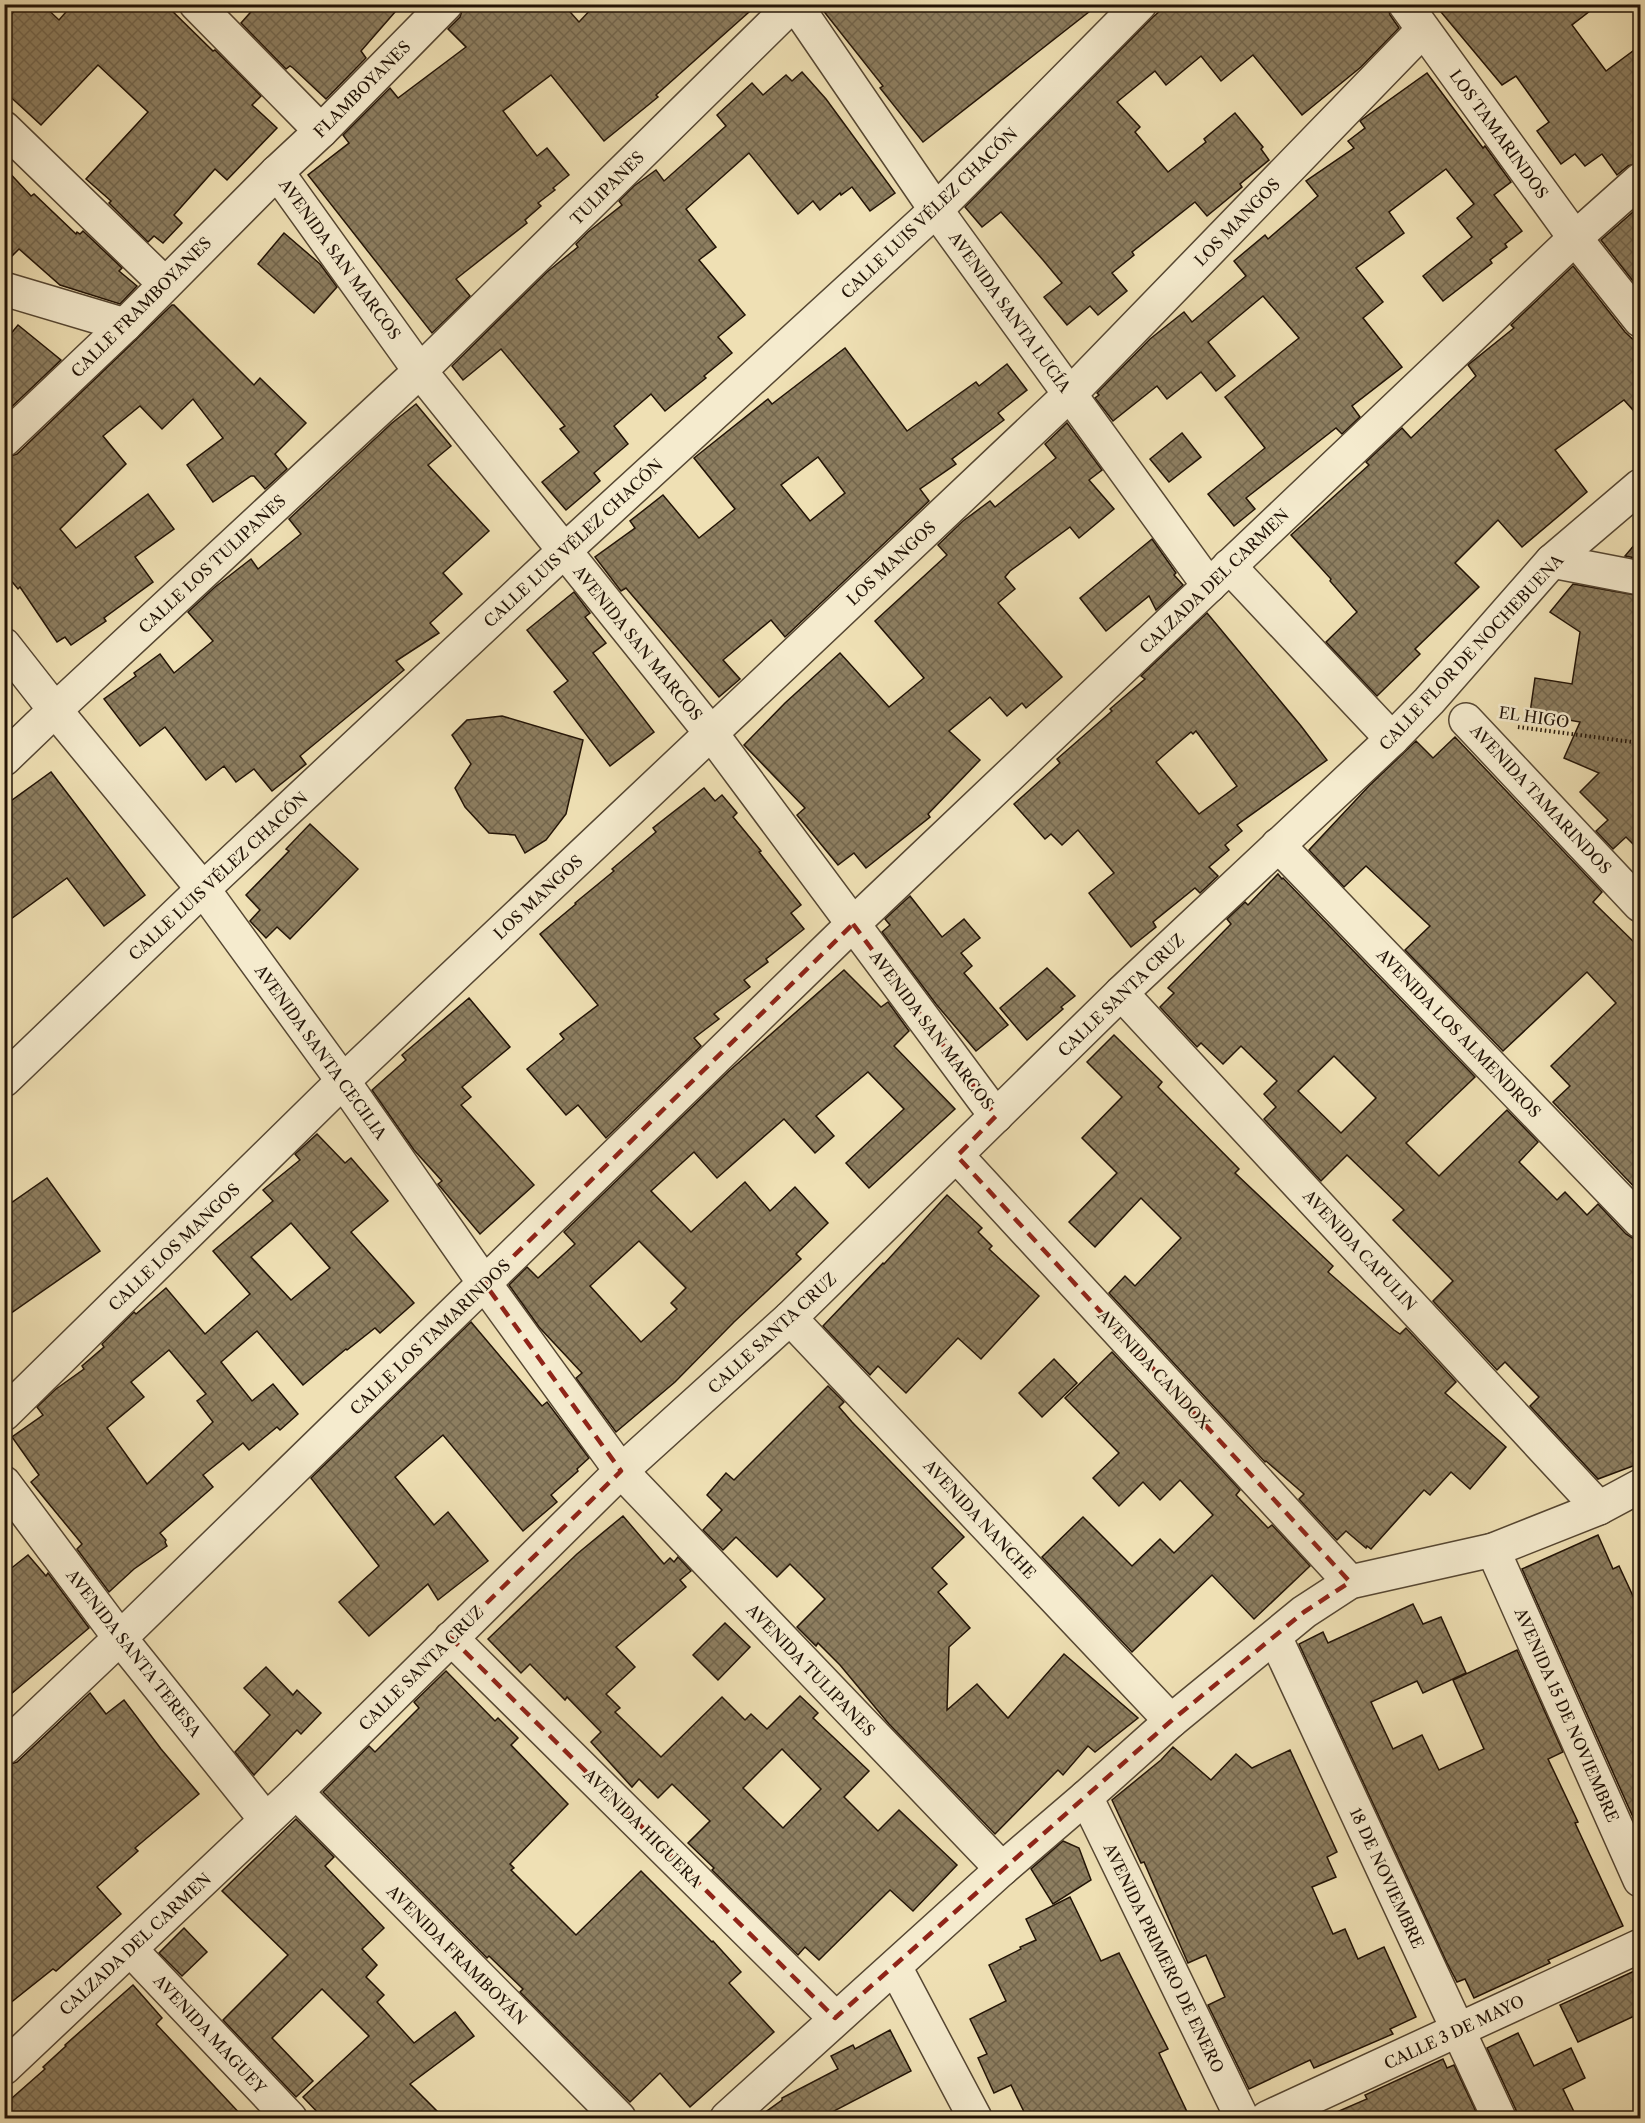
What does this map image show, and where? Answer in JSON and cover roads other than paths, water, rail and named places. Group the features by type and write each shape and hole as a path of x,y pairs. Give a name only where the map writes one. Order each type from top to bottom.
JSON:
{"street":[{"path":"196,4 321,131"},
{"name":"FLAMBOYANES","path":"277,172 321,131 446,4"},
{"name":"AVENIDA SANTA LUCÍA","path":"794,4 936,210 1070,394 1219,576 1392,739"},
{"name":"TULIPANES","path":"420,371 794,4"},
{"name":"CALLE LUIS VÉLEZ CHACÓN","path":"4,1080 203,889 564,550 936,210 1140,4"},
{"name":"LOS TAMARINDOS","path":"1414,17 1575,238 1641,320"},
{"name":"LOS MANGOS","path":"343,1081 1070,394 1414,17"},
{"path":"4,128 165,284"},
{"name":"AVENIDA SAN MARCOS","path":"277,172 420,371 711,733 996,1116"},
{"name":"CALLE FRAMBOYANES","path":"4,440 125,325 277,172"},
{"name":"CALZADA DEL CARMEN","path":"853,924 1575,238 1641,180"},
{"path":"4,289 125,325"},
{"name":"CALLE LOS TULIPANES","path":"4,759 420,371"},
{"name":"CALLE FLOR DE NOCHEBUENA","path":"1278,845 1392,739 1429,701 1552,561 1641,486"},
{"path":"1552,561 1641,578"},
{"name":"AVENIDA SANTA CECILIA","path":"4,645 203,889 621,1471"},
{"name":"AVENIDA TAMARINDOS","path":"1466,720 1641,905"},
{"name":"CALLE SANTA CRUZ","path":"266,1820 621,1471 790,1318 1121,993 1278,845"},
{"name":"AVENIDA LOS ALMENDROS","path":"1278,845 1641,1221"},
{"name":"CALLE LOS TAMARINDOS","path":"4,1748 485,1284 853,924"},
{"name":"AVENIDA CAPULIN","path":"1121,993 1599,1508"},
{"name":"CALLE LOS MANGOS","path":"4,1414 343,1081"},
{"name":"AVENIDA CANDOX","path":"957,1156 1350,1582"},
{"name":"AVENIDA NANCHE","path":"790,1318 1171,1721"},
{"name":"AVENIDA TULIPANES","path":"621,1471 1002,1869"},
{"name":"AVENIDA SANTA TERESA","path":"4,1483 120,1638 266,1820"},
{"path":"726,2118 1002,1869 1171,1721 1304,1612 1350,1582 1493,1550 1599,1508 1641,1486"},
{"name":"AVENIDA 15 DE NOVIEMBRE","path":"1493,1550 1641,1880"},
{"name":"18 DE NOVIEMBRE","path":"1275,1637 1499,2118"},
{"name":"AVENIDA HIGUERA","path":"452,1638 835,2018"},
{"name":"AVENIDA FRAMBOYÁN","path":"296,1792 619,2118"},
{"name":"AVENIDA PRIMERO DE ENERO","path":"1086,1797 1242,2118"},
{"name":"CALZADA DEL CARMEN","path":"4,2068 266,1820"},
{"name":"CALLE 3 DE MAYO","path":"1267,2118 1641,1946"},
{"name":"AVENIDA MAGUEY","path":"130,1950 290,2118"},
{"path":"895,1967 975,2118"}]}
